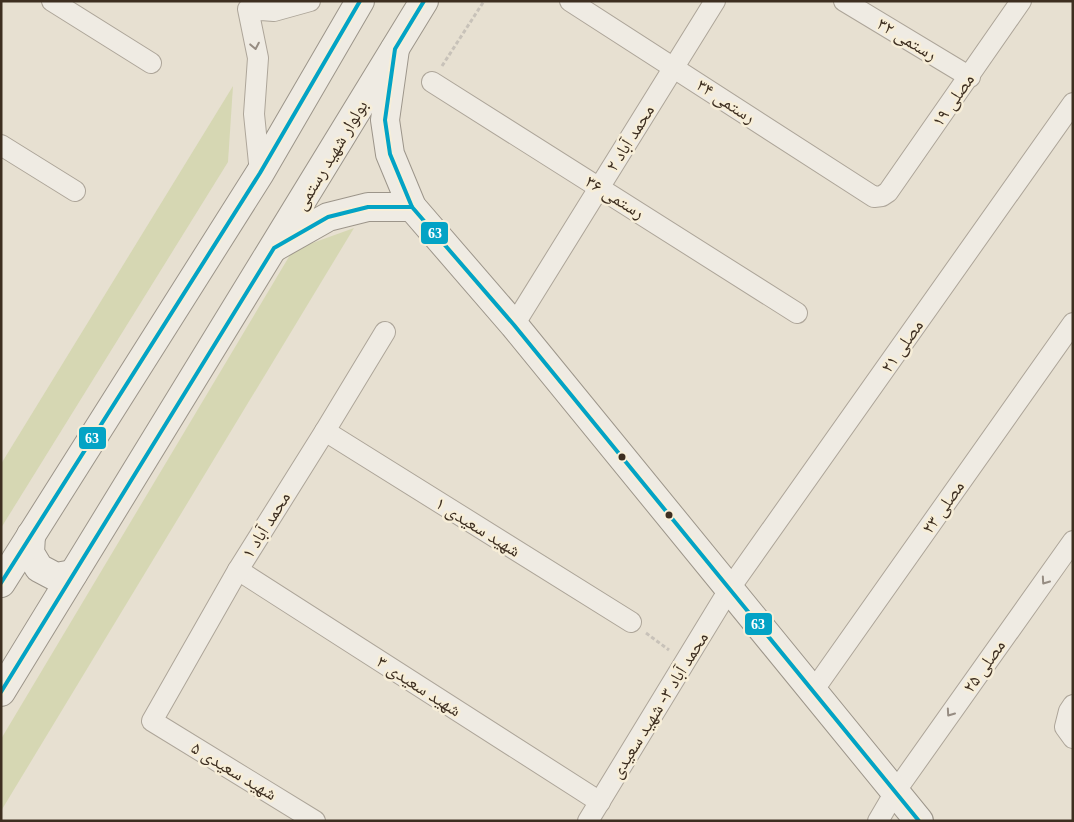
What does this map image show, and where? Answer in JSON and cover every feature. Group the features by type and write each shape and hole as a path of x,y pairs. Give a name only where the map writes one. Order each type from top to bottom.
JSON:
{"main road":[{"path":"1,583 260,173 360,1"},
{"name":"بولوار شهید رستمی","path":"1,692 424,1"},
{"path":"395,49 385,120 390,154 412,207 514,325 919,821"},
{"path":"274,248 328,217 368,207 412,207"},
{"path":"31,535 30,553 40,568 56,576 73,574"}],"street":[{"path":"52,1 151,62"},
{"path":"260,173 254,114 258,58 245,5 274,11 310,1"},
{"name":"رستمی ۳۴","path":"570,1 874,197 882,196"},
{"name":"محمد آباد ۲","path":"514,325 715,1"},
{"name":"رستمی ۳۲","path":"844,1 970,77"},
{"name":"مصلی ۱۹","path":"882,196 888,192 970,77 1021,1"},
{"name":"رستمی ۳۶","path":"432,82 797,313"},
{"name":"مصلی ۲۱","path":"730,588 1073,103"},
{"path":"1,145 75,191"},
{"name":"مصلی ۲۳","path":"812,691 1073,323"},
{"name":"محمد آباد ۱","path":"152,721 238,570 325,432 385,332"},
{"name":"شهید سعیدی ۱","path":"325,432 631,622"},
{"name":"مصلی ۲۵","path":"878,821 894,792 1073,541"},
{"name":"شهید سعیدی ۳","path":"238,570 600,802"},
{"name":"محمد آباد ۳- شهید سعیدی","path":"588,821 730,588"},
{"path":"1069,732 1069,711 1073,705"},
{"name":"شهید سعیدی ۵","path":"152,721 315,821"}],"path":[{"path":"432,82 484,1"},
{"path":"631,622 686,662"}],"green space":[{"path":"233,86 228,162 1,528 1,464"},
{"path":"354,228 1,811 1,739 293,250"}],"transit line":[{"name":"63","path":"1,583 260,173 360,1"},
{"name":"63","path":"424,1 395,49 385,120 390,154 412,207 514,325 919,821"},
{"name":"63","path":"1,692 274,248 328,217 368,207 412,207"}]}
